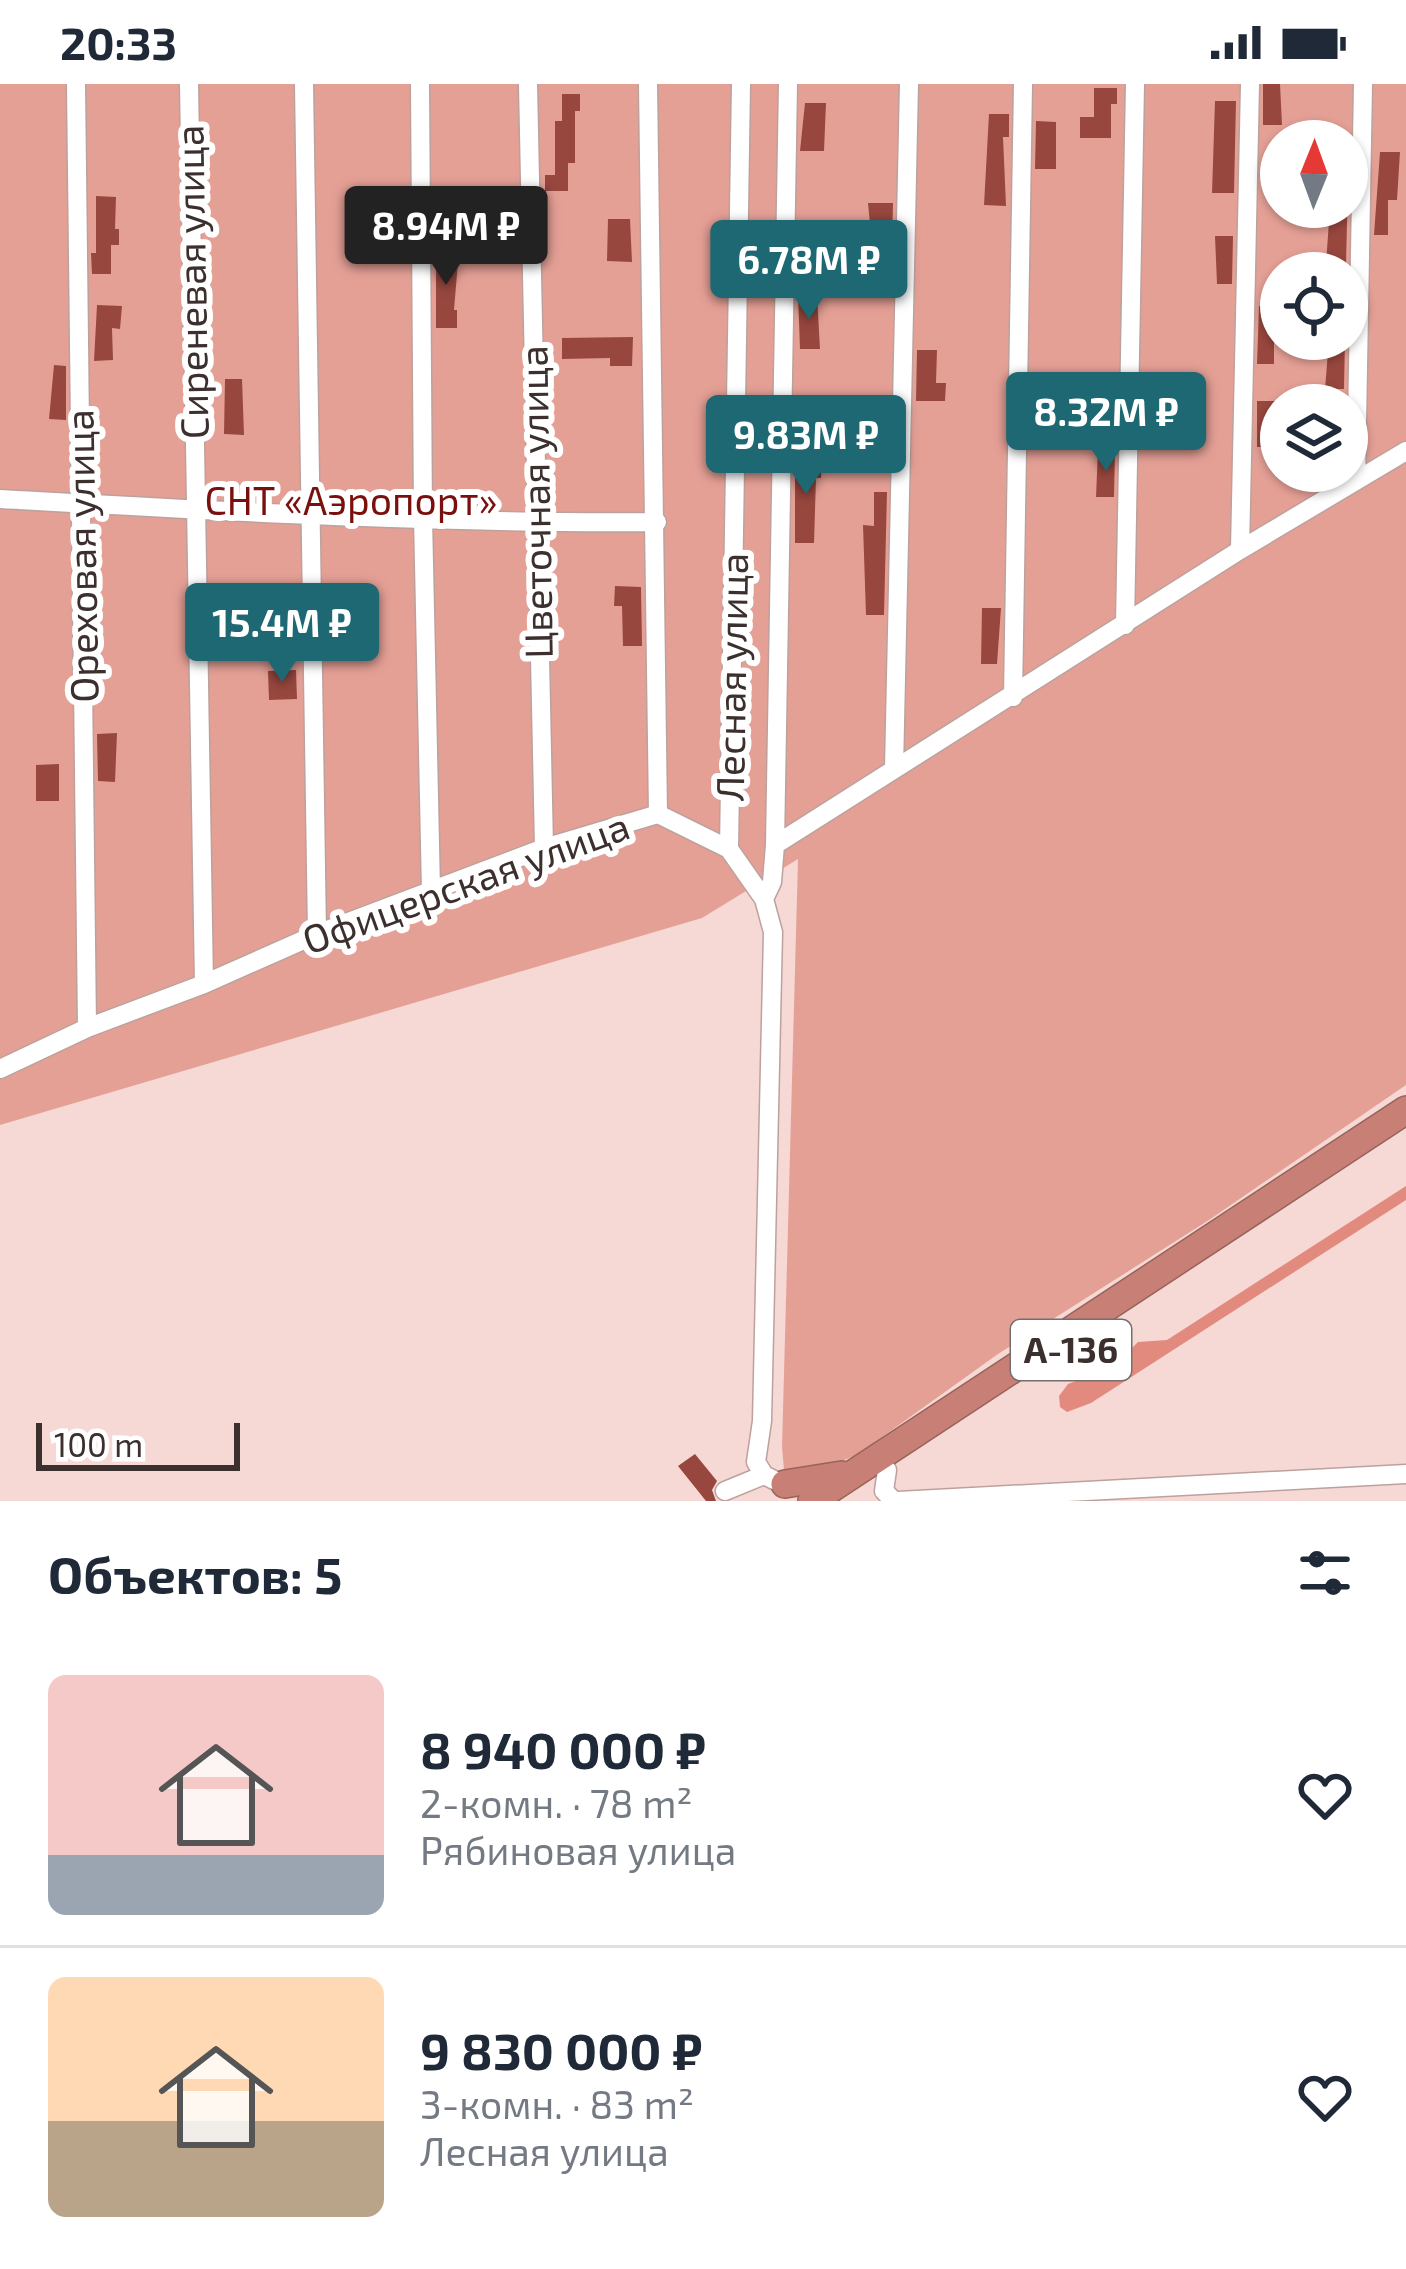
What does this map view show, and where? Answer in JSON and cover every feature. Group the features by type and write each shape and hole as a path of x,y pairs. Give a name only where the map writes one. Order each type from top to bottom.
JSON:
{"highway":[{"name":"А-136","path":"785,1490 852,1473 1406,1110"},
{"name":"А-136","path":"841,1501 1406,1130"}],"street":[{"name":"Ореховая улица","path":"76,84 87,1028"},
{"name":"Сиреневая улица","path":"190,84 204,984"},
{"path":"304,84 317,934"},
{"path":"420,84 431,891"},
{"name":"Цветочная улица","path":"528,84 544,848"},
{"name":"Офицерская улица","path":"0,1069 87,1028 317,934 544,848 658,814 648,84"},
{"name":"Лесная улица","path":"740,84 729,849 764,899 773,932 762,1421 756,1462 785,1490"},
{"name":"Лесная улица","path":"764,899 772,882 775,845 788,84"},
{"path":"894,770 909,84"},
{"path":"1012,697 1023,84"},
{"path":"1125,625 1135,84"},
{"path":"1240,550 1250,84"},
{"path":"1358,384 1363,84"},
{"path":"1368,474 1406,451"},
{"path":"775,845 1338,492"},
{"path":"0,499 194,507 311,518 657,522"},
{"path":"658,814 729,849"},
{"path":"887,1470 884,1491 896,1501 1406,1474"},
{"path":"732,1496 785,1490"}],"green space":[{"name":"СНТ «Аэропорт»","path":"0,84 1406,84 1406,1085 1209,1220 998,1354 857,1455 806,1475 784,1470 798,859 702,918 0,1125"}],"shaded area":[{"path":"1406,1186 1406,1200 1091,1403 1067,1412 1060,1407 1059,1396 1068,1384 1112,1368 1138,1342 1167,1340"}],"building":[{"path":"1263,84 1280,84 1282,120 1263,120"},
{"path":"1094,88 1117,88 1117,104 1111,104 1111,138 1080,138 1080,117 1094,117"},
{"path":"562,94 580,94 580,111 575,111 575,163 568,163 568,191 545,191 545,175 555,175 555,121 562,121"},
{"path":"1215,101 1236,101 1234,193 1212,193"},
{"path":"805,103 826,103 824,151 800,151"},
{"path":"989,114 1009,114 1009,137 1003,137 1006,206 984,205"},
{"path":"1036,121 1056,122 1056,169 1035,169"},
{"path":"1380,152 1400,152 1397,200 1388,200 1388,235 1374,235"},
{"path":"96,196 116,197 119,245 111,245 111,274 92,274"},
{"path":"868,203 893,203 892,245 872,245"},
{"path":"608,219 630,219 632,262 607,261"},
{"path":"1329,228 1347,228 1346,252 1327,252"},
{"path":"1215,236 1233,236 1232,284 1217,284"},
{"path":"436,250 459,250 457,328 436,328"},
{"path":"798,294 817,294 820,349 800,349"},
{"path":"97,305 122,306 120,329 112,328 113,360 94,361"},
{"path":"1260,306 1260,360 1274,360 1274,364 1257,364"},
{"path":"633,337 632,366 610,366 610,358 562,359 562,338"},
{"path":"917,350 937,350 936,383 946,383 945,401 916,401"},
{"path":"1327,360 1345,360 1344,384 1325,384"},
{"path":"54,365 66,366 66,420 49,419"},
{"path":"225,379 242,379 244,435 224,434"},
{"path":"1257,401 1260,401 1260,447"},
{"path":"1098,450 1115,450 1114,497 1096,497"},
{"path":"795,457 822,457 821,478 816,478 814,543 795,543"},
{"path":"874,492 887,492 884,615 866,615 863,525 874,526"},
{"path":"615,586 641,587 642,646 623,646 622,606 614,606"},
{"path":"982,608 1001,608 997,664 981,664"},
{"path":"296,670 297,699 269,700 268,671"},
{"path":"117,733 115,782 98,781 97,734"},
{"path":"59,764 59,801 36,801 36,765"},
{"path":"695,1454 717,1481 712,1490 716,1501 706,1501 678,1466"}]}
